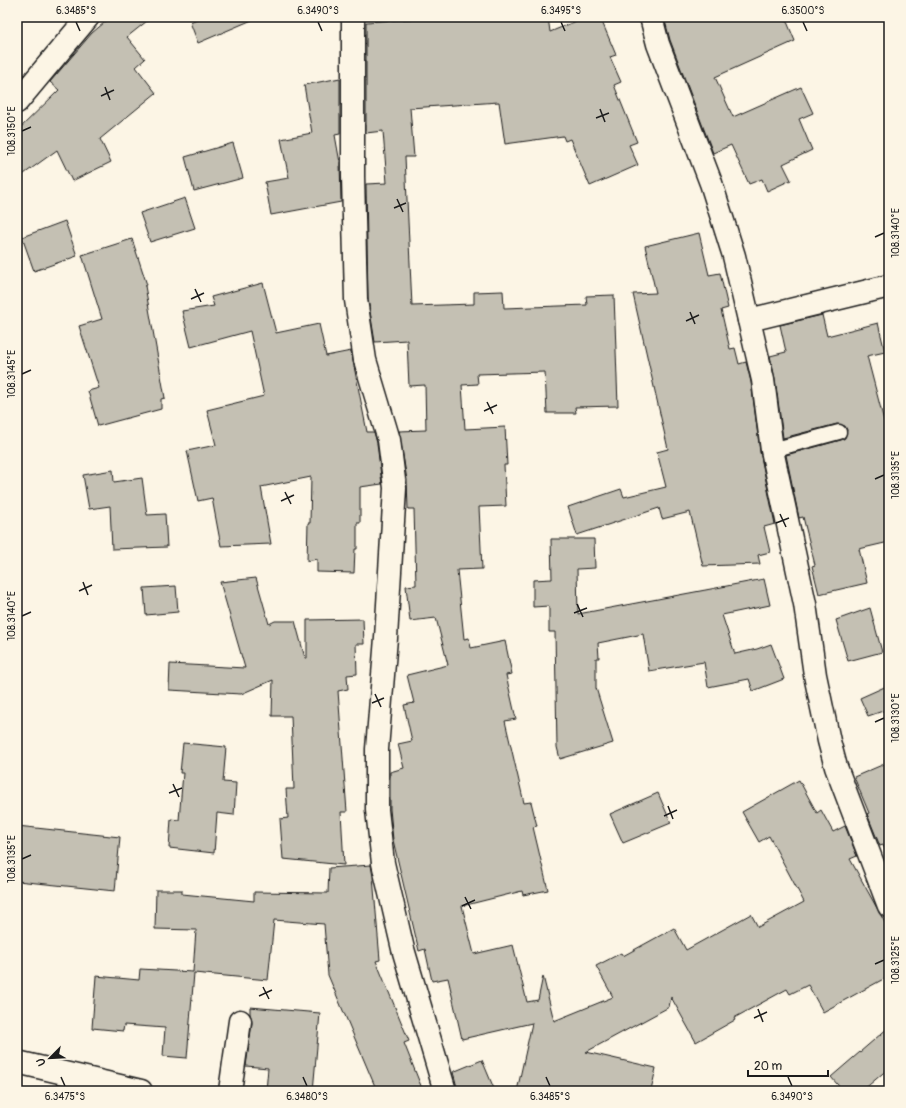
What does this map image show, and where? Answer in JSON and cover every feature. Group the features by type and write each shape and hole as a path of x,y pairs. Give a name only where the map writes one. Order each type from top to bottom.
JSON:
{"street":[{"path":"17,102 88,17"},
{"path":"353,17 353,176 356,300 365,360 389,440 395,488 386,638 377,749 377,810 384,863 403,949 445,1091"},
{"path":"651,17 658,44 713,191 734,256 762,380 772,450 805,604 815,675 831,747 836,767 889,906"},
{"path":"749,320 889,286"},
{"path":"230,1091 240,1021"},
{"path":"17,1062 129,1090"}],"lane":[{"path":"772,450 839,432"}],"building":[{"path":"111,17 152,17 127,37 145,59 136,67 156,93 100,139 111,162 72,181 57,150 17,179 17,131 59,90 50,82 92,33"},
{"path":"202,17 259,17 198,43 190,22"},
{"path":"437,17 548,17 550,32 586,17 600,17 616,55 610,57 621,82 614,85 637,142 629,145 638,165 590,186 570,139 565,141 563,136 505,144 499,102 410,108 414,157 405,157 412,306 474,304 474,292 503,291 504,308 587,305 586,296 614,295 618,406 575,407 576,413 547,413 545,372 477,374 478,384 462,385 465,429 505,427 507,465 504,465 506,506 479,507 482,569 457,570 464,639 469,638 471,648 505,641 512,674 506,675 516,719 505,721 524,803 531,802 537,826 533,827 548,890 523,895 522,891 462,906 474,954 513,945 527,1002 538,1000 543,976 554,1021 613,997 596,966 621,953 623,956 674,928 686,950 751,914 758,927 804,902 769,836 759,842 742,812 799,780 817,813 821,810 833,832 845,826 857,856 850,859 889,930 889,976 823,1012 808,985 790,994 787,989 734,1018 735,1020 696,1042 671,997 669,1007 586,1052 656,1068 651,1091 517,1091 532,1023 462,1039 448,978 432,981 425,949 419,951 393,840 390,809 390,772 404,768 398,744 412,741 404,705 414,703 407,675 448,665 436,618 410,621 406,586 416,585 414,509 408,509 407,480 399,431 426,430 425,385 409,386 407,340 375,342 368,299 366,184 387,183 383,131 366,133 366,22"},
{"path":"664,17 785,17 795,41 715,77 733,117 801,87 813,113 799,119 812,150 783,164 791,180 767,191 762,179 749,184 731,145 713,153 670,40"},
{"path":"340,78 340,134 335,135 340,163 341,202 271,215 265,182 289,178 281,139 312,133 304,85"},
{"path":"233,143 243,178 194,191 185,157"},
{"path":"185,198 195,228 150,242 140,213"},
{"path":"65,221 77,256 34,271 22,237"},
{"path":"699,233 709,275 720,273 728,308 721,310 730,349 735,348 739,364 746,362 751,382 760,452 775,524 764,527 770,552 758,555 760,564 703,566 690,512 662,519 659,508 577,535 568,507 621,489 624,497 666,487 657,452 668,449 633,294 656,293 645,246"},
{"path":"132,239 147,285 145,286 165,398 161,399 161,409 98,426 88,391 99,388 79,326 102,319 82,255"},
{"path":"263,283 276,333 319,324 326,356 351,351 367,432 374,432 377,443 382,484 360,487 360,523 357,523 357,549 355,549 354,573 317,572 317,559 307,561 311,477 261,487 271,544 221,546 212,498 198,501 187,451 216,445 207,410 264,396 250,331 191,347 182,311 214,306 211,297"},
{"path":"822,315 827,336 878,323 885,352 867,356 884,421 889,420 889,542 859,549 867,583 819,594 812,566 815,565 803,517 799,518 786,455 841,440 845,438 847,430 845,426 837,424 783,438 775,378 770,356 786,352 780,325"},
{"path":"113,470 114,482 142,478 147,515 165,514 167,547 112,549 110,506 89,509 83,475"},
{"path":"551,539 594,539 595,568 577,569 578,614 764,579 770,605 722,615 735,654 771,644 784,679 753,691 749,679 708,687 704,662 649,671 643,634 598,643 599,658 596,658 596,688 613,743 560,759 557,747 555,632 549,632 549,606 533,607 533,580 552,579"},
{"path":"256,578 269,624 275,621 295,621 305,658 307,658 307,620 363,619 364,644 356,644 357,674 347,675 348,689 338,691 347,812 341,812 344,865 283,859 280,819 288,818 286,789 294,789 291,716 272,716 273,680 241,694 169,690 170,664 245,668 220,582"},
{"path":"176,586 178,612 146,615 144,588"},
{"path":"870,608 882,652 848,661 836,620"},
{"path":"889,685 889,709 868,716 860,698"},
{"path":"183,743 226,747 223,782 236,783 234,815 217,813 214,853 169,848 171,819 179,820 183,773 180,773"},
{"path":"889,762 889,859 883,845 880,846 867,814 869,813 854,777"},
{"path":"658,793 671,823 623,843 610,814"},
{"path":"17,826 120,837 115,891 17,881"},
{"path":"371,865 380,960 376,961 409,1041 404,1043 423,1091 377,1091 328,975 324,924 274,920 268,980 194,973 187,1058 163,1056 165,1028 124,1025 123,1031 92,1028 96,976 139,980 140,969 193,972 196,930 155,929 156,890 182,890 182,894 254,901 254,892 328,893 329,868"},
{"path":"250,1007 320,1013 313,1091 266,1091 268,1068 246,1066 252,1023"},
{"path":"889,1027 889,1068 862,1091 843,1091 831,1077"},
{"path":"482,1060 495,1091 458,1091 453,1072"}]}
